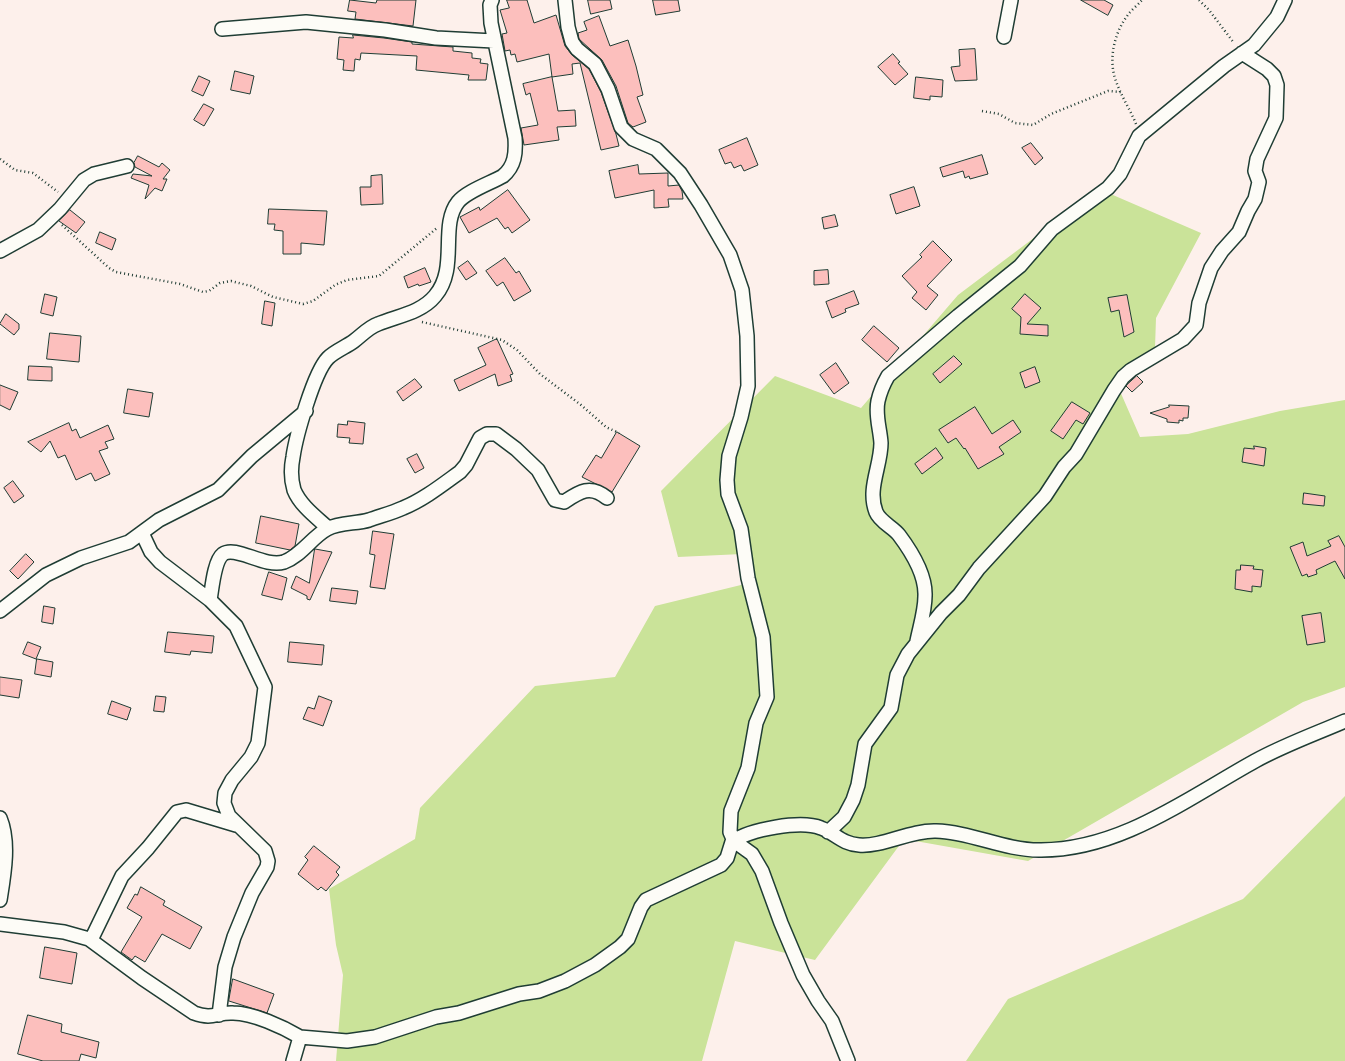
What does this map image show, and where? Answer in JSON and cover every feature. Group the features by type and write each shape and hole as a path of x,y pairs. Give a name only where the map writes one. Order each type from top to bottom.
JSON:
{"street":[{"path":"328,528 304,505 293,485 293,457 318,375 328,358 377,324 408,314 434,298 446,276 452,215 459,201 508,172 515,156 515,138 494,40 490,13 492,0"},
{"path":"565,0 568,27 572,42 577,49 595,64 608,89 621,127 634,139 656,149 680,173 730,255 742,290 747,336 748,386 741,417 729,456 727,480 728,494 740,529 748,578 763,637 767,697 756,724 748,768 731,812 730,832 734,841 752,854 762,871 781,924 803,975 818,1002 832,1021 848,1061"},
{"path":"1004,37 1011,0"},
{"path":"917,642 925,595 923,580 909,550 898,534 880,518 874,502 875,478 880,457 881,442 877,408 888,376 958,316 1020,266 1052,229 1108,188 1120,174 1139,136 1150,125 1264,34 1277,17 1285,0"},
{"path":"222,29 306,22 386,30 436,38 494,40"},
{"path":"828,832 844,817 853,800 858,785 865,744 891,708 899,669 917,642 941,613 959,595 979,568 1045,496 1064,467 1076,454 1114,390 1124,377 1131,370 1183,339 1196,325 1199,303 1209,272 1222,251 1239,232 1255,199 1258,182 1255,172 1257,159 1276,118 1278,85 1274,76 1242,53"},
{"path":"0,251 38,230 53,216 84,180 94,174 127,166"},
{"path":"0,611 46,575 81,558 129,542 159,520 218,490 252,456 306,411"},
{"path":"210,600 216,566 218,560 225,553 238,553 267,563 289,560 314,537 328,528 367,521 404,508 460,472 466,465 480,438 492,433 496,434 516,449 538,470 554,500 564,502 578,492 597,491 607,498"},
{"path":"142,533 151,552 160,562 210,600 236,626 265,687 258,743 251,757 232,780 224,797 226,810 238,826 265,851 268,861 267,867 252,892 234,937 225,967 219,1016"},
{"path":"0,924 64,932 92,940 142,978 194,1013 206,1017 219,1016 231,1012 241,1013 276,1026 300,1038 347,1041 375,1037 436,1017 459,1013 519,994 539,991 565,981 595,965 620,948 628,939 641,907 646,900 721,865 727,858 731,844 748,833 807,824 823,828 839,840 859,845 868,845 914,833 937,831 1039,850 1077,847 1114,837 1168,811 1273,752 1345,721"},
{"path":"92,940 122,876 148,848 177,812 186,810 238,826"},
{"path":"0,818 3,830 5,859 0,900"},
{"path":"293,1061 300,1038"}],"path":[{"path":"1139,136 1127,102 1120,92 1112,70 1112,58 1119,30 1128,15 1142,0"},
{"path":"1199,0 1209,10 1242,53"},
{"path":"982,111 999,114 1015,124 1033,125 1051,114 1108,91 1120,92"},
{"path":"0,159 15,170 29,171 37,175 67,200"},
{"path":"53,216 112,270 180,284 203,292 209,291 225,281 245,284 273,297 303,304 313,301 335,285 347,280 379,276 452,215"},
{"path":"400,317 502,340 517,350 540,374 581,405 606,427 619,433"}],"green space":[{"path":"1099,189 1201,233 1156,318 1155,348 1116,382 1140,437 1188,434 1280,411 1345,400 1345,687 1303,702 1028,861 904,839 815,960 735,941 702,1061 336,1061 343,975 336,945 329,889 415,839 420,808 535,686 615,677 655,606 745,584 742,554 678,557 661,491 775,376 861,408 958,295"},
{"path":"1345,796 1345,1061 966,1061 1008,999 1243,899"}],"building":[{"path":"350,0 376,3 377,0 416,0 413,26 355,19 356,12 348,11"},
{"path":"507,0 527,0 534,23 556,15 565,46 572,55 589,69 601,92 619,146 601,150 580,63 572,64 573,74 552,77 549,54 517,62 515,54 511,55 510,50 505,51 502,34 507,33 500,10 509,8"},
{"path":"588,0 610,0 612,9 591,14"},
{"path":"653,0 678,0 680,11 656,15"},
{"path":"1081,0 1104,0 1113,5 1108,15"},
{"path":"599,16 610,46 628,40 636,66 643,95 637,97 646,122 633,127 628,123 616,86 602,60 579,39 578,33 587,30 584,22"},
{"path":"353,35 412,42 412,44 453,47 453,51 472,53 472,58 481,59 480,63 488,64 486,80 468,80 469,75 416,70 417,56 361,53 360,60 355,59 354,71 343,70 344,60 337,59 339,37 353,38"},
{"path":"975,49 977,80 955,81 951,67 960,66 959,50"},
{"path":"893,54 900,62 898,63 908,74 895,85 878,67"},
{"path":"235,71 254,76 250,94 231,90"},
{"path":"199,76 210,81 203,96 192,91"},
{"path":"552,77 558,111 575,110 576,126 557,127 559,140 524,145 521,128 538,125 530,93 526,95 523,84"},
{"path":"916,77 943,80 942,97 930,96 930,100 914,98"},
{"path":"204,104 214,109 204,126 194,120"},
{"path":"747,138 758,165 744,171 741,165 734,168 731,162 725,164 719,150"},
{"path":"1031,143 1043,158 1035,165 1022,148"},
{"path":"982,155 988,174 970,179 969,176 965,178 963,171 943,177 940,168"},
{"path":"138,156 159,167 162,163 170,170 163,179 167,179 162,191 155,188 145,199 149,185 131,178 133,174 152,176 135,167 134,163"},
{"path":"638,165 639,174 668,173 668,186 679,185 682,191 683,199 668,199 669,207 654,208 654,190 615,198 609,171"},
{"path":"382,175 383,204 361,205 360,187 371,187 371,176"},
{"path":"914,187 920,206 896,214 890,195"},
{"path":"508,190 530,220 512,233 508,227 505,229 497,218 469,233 460,217 479,207 480,210"},
{"path":"269,209 327,211 324,245 301,243 301,254 283,254 283,231 274,230 275,224 268,224"},
{"path":"70,210 85,222 76,233 59,221"},
{"path":"835,215 838,226 824,229 822,218"},
{"path":"100,232 116,239 112,250 96,243"},
{"path":"933,241 952,260 927,286 938,295 926,310 912,298 917,292 902,276 922,257 920,255"},
{"path":"505,258 516,273 519,271 531,291 514,301 503,282 497,286 486,271"},
{"path":"468,261 477,273 466,280 458,268"},
{"path":"425,268 431,282 419,286 418,284 408,288 404,277"},
{"path":"828,270 829,284 814,285 814,271"},
{"path":"854,291 859,304 845,309 846,312 832,318 826,302"},
{"path":"45,294 57,297 53,316 41,313"},
{"path":"1025,294 1041,308 1027,324 1048,325 1048,336 1020,334 1021,317 1012,309"},
{"path":"1127,295 1134,332 1124,337 1119,310 1111,312 1108,298"},
{"path":"265,301 275,303 272,326 262,324"},
{"path":"6,314 19,324 19,329 14,335 0,324"},
{"path":"874,326 899,348 887,362 862,340"},
{"path":"50,333 81,336 79,362 47,359"},
{"path":"497,339 513,374 510,375 512,381 498,386 495,374 459,391 454,380 486,365 478,348"},
{"path":"954,356 962,364 940,383 933,374"},
{"path":"836,363 849,383 834,394 820,375"},
{"path":"29,366 52,367 52,381 28,380"},
{"path":"1035,367 1040,382 1025,388 1020,373"},
{"path":"1137,376 1143,382 1132,392 1126,386"},
{"path":"415,379 422,387 403,401 397,392"},
{"path":"0,385 18,392 10,410 0,405"},
{"path":"128,389 153,393 149,417 124,413"},
{"path":"1072,402 1090,413 1083,424 1076,420 1063,439 1051,431"},
{"path":"1169,405 1189,406 1188,418 1183,418 1183,421 1179,420 1179,423 1167,422 1167,419 1150,413 1169,407"},
{"path":"975,407 992,434 1013,420 1021,432 999,447 1004,454 978,469 965,448 964,449 956,438 948,443 939,430"},
{"path":"348,421 365,423 363,444 349,443 350,438 337,437 338,424 347,425"},
{"path":"69,423 72,431 76,429 80,438 108,425 114,439 105,442 108,448 99,451 110,474 95,481 91,473 76,480 65,455 58,458 50,441 41,452 28,442"},
{"path":"617,432 640,446 612,492 582,477 596,455 601,458"},
{"path":"1254,446 1266,448 1264,466 1242,462 1244,448 1254,449"},
{"path":"936,448 943,458 922,474 915,464"},
{"path":"417,454 424,468 415,473 407,459"},
{"path":"13,481 24,496 14,503 4,488"},
{"path":"1304,493 1325,496 1324,506 1303,504"},
{"path":"261,516 299,524 295,546 290,550 256,543"},
{"path":"373,531 394,534 385,589 370,587 375,555 370,554"},
{"path":"1339,536 1345,547 1345,579 1335,561 1316,570 1317,574 1308,577 1307,574 1302,576 1290,547 1303,542 1307,556 1331,546 1328,541"},
{"path":"315,549 332,552 310,600 307,599 307,596 291,588 296,576 309,583"},
{"path":"26,554 34,562 18,579 10,571"},
{"path":"1241,565 1254,566 1253,569 1263,570 1261,587 1252,586 1252,592 1235,589 1236,570 1240,570"},
{"path":"269,572 287,578 282,600 262,595"},
{"path":"332,588 358,591 356,604 330,601"},
{"path":"44,606 55,608 53,624 42,622"},
{"path":"1321,613 1325,642 1307,645 1302,616"},
{"path":"168,632 214,636 212,653 191,651 190,655 165,652"},
{"path":"28,642 41,647 36,659 23,654"},
{"path":"290,642 324,645 322,665 288,662"},
{"path":"37,659 53,662 51,677 35,674"},
{"path":"0,677 22,680 19,698 0,695"},
{"path":"156,696 166,697 164,712 154,711"},
{"path":"319,696 332,701 323,726 303,719 308,707 314,709"},
{"path":"112,701 131,708 127,720 108,714"},
{"path":"314,846 340,867 336,872 339,875 326,891 321,887 318,890 298,874 308,860 305,857"},
{"path":"141,887 165,901 163,905 202,927 190,949 162,934 145,962 135,956 132,960 121,952 142,917 127,908"},
{"path":"45,947 77,953 72,984 40,978"},
{"path":"233,979 274,994 267,1013 229,1001"},
{"path":"28,1015 62,1024 61,1032 99,1042 96,1058 81,1054 79,1061 43,1061 18,1054"}]}
